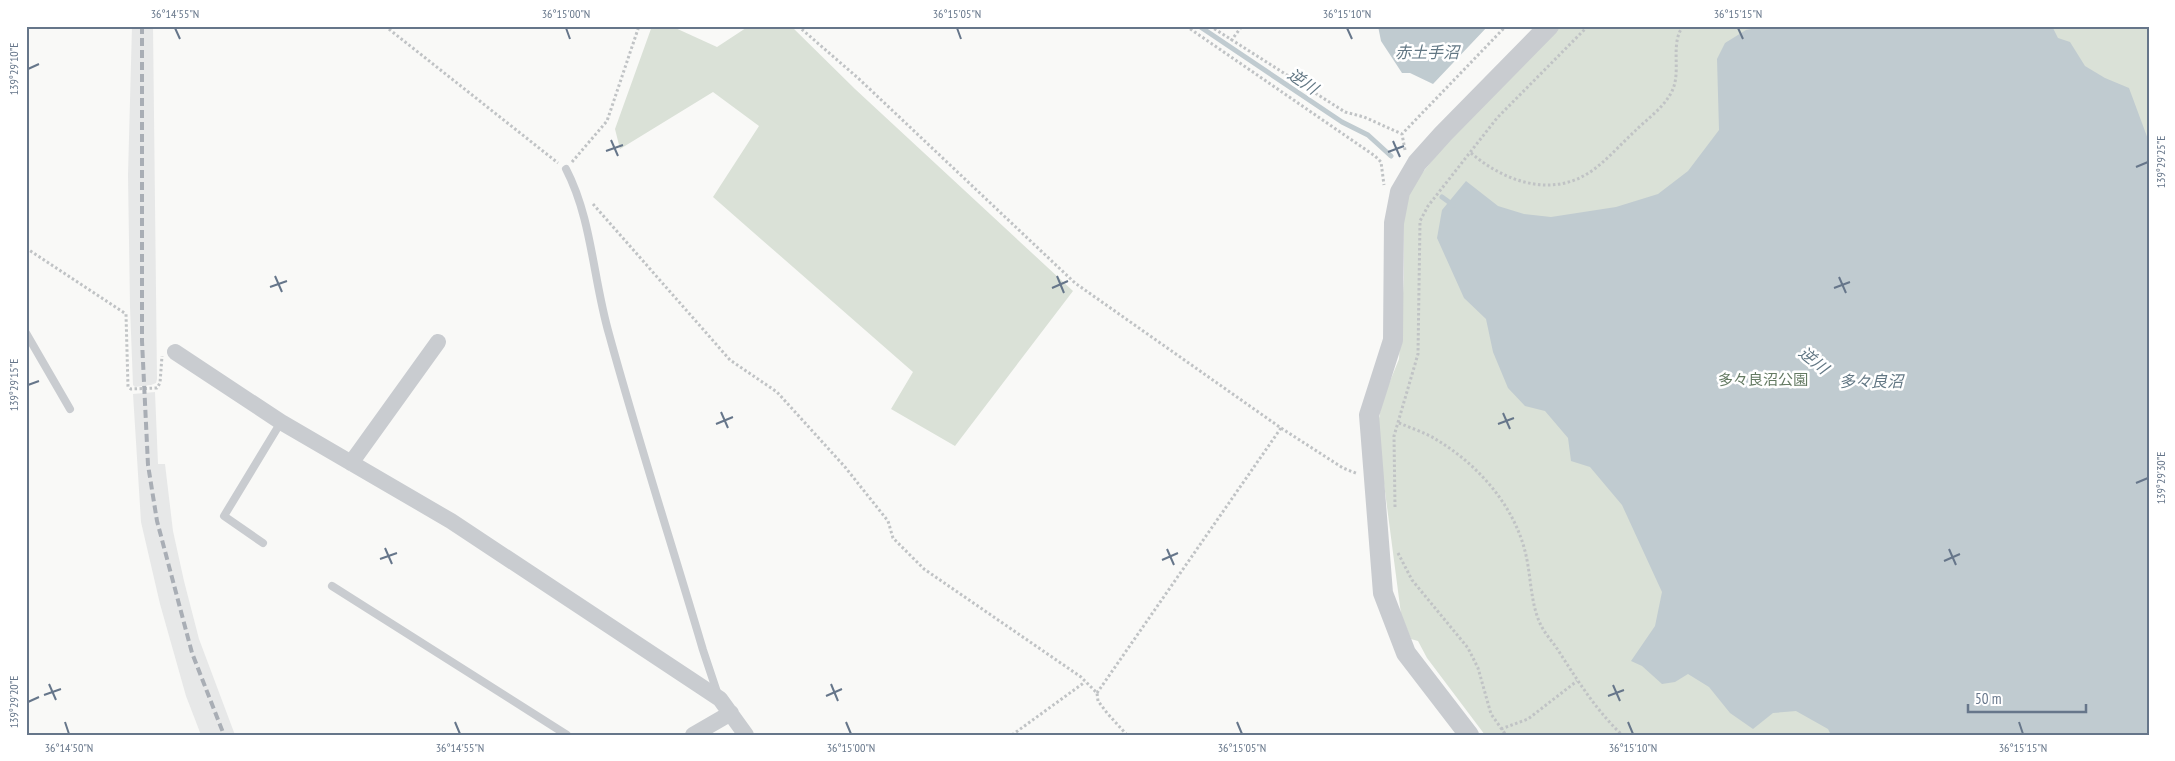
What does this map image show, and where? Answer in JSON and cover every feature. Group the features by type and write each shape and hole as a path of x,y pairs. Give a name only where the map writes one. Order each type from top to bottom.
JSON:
{"street":[{"path":"1469,735 1406,653 1383,593 1369,415 1393,340 1394,223 1400,192 1418,163 1443,134 1549,26"},
{"path":"351,463 438,342"},
{"path":"175,352 281,422 451,521 720,699 746,735"},
{"path":"693,735 731,713"}],"lane":[{"path":"566,169 576,188 608,331 703,650 720,699"},
{"path":"26,333 70,409"},
{"path":"263,543 224,516 281,422"},
{"path":"332,586 568,735"}],"path":[{"path":"385,26 566,169 607,121 639,26"},
{"path":"798,26 858,78 1075,283 1280,428 1343,468 1373,480"},
{"path":"1186,26 1375,156 1381,162 1384,172 1384,189"},
{"path":"1210,26 1345,112 1364,116 1402,134"},
{"path":"1231,41 1242,26"},
{"path":"1402,134 1506,26"},
{"path":"1396,512 1394,436 1418,354 1420,221 1428,206 1497,118 1588,26"},
{"path":"1471,153 1490,169 1520,182 1552,184 1572,180 1591,171 1666,100 1676,76 1676,41 1683,26"},
{"path":"1402,134 1405,152"},
{"path":"576,188 586,196 730,360 783,398 845,466 888,521 893,538 924,569 1085,682 1097,693 1098,701 1107,714 1127,735"},
{"path":"26,248 126,314 128,387 132,389 157,388 160,383 160,360 162,355 169,350 175,352"},
{"path":"1399,423 1436,439 1480,473 1499,495 1514,522 1525,549 1533,603 1540,623 1577,681 1622,735"},
{"path":"1097,693 1280,428"},
{"path":"1396,550 1412,580 1468,648 1478,668 1491,714 1506,735"},
{"path":"1501,729 1528,719 1577,681"},
{"path":"1012,735 1085,682"}],"shaded area":[{"path":"132,26 153,26 157,379 156,383 151,385 135,387 133,385 130,307 128,175"},
{"path":"155,392 158,464 165,464 173,531 184,581 199,639 235,735 201,735 186,696 160,604 141,522 133,394"}],"green space":[{"path":"652,26 671,26 717,47 749,26 791,26 855,89 1073,291 955,446 891,409 913,372 713,197 759,126 713,92 620,149 615,129"},
{"name":"多々良沼","path":"1561,26 2149,26 2149,735 1485,735 1427,658 1418,641 1411,639 1401,614 1377,430 1382,401 1399,359 1404,277 1404,212 1410,188 1448,141"}],"water":[{"name":"赤土手沼","path":"1378,26 1488,26 1433,84 1410,73 1402,73 1381,41"},
{"name":"多々良沼","path":"1767,26 2052,26 2058,38 2070,42 2085,66 2105,78 2129,88 2149,142 2149,735 1831,735 1828,729 1796,711 1773,713 1753,729 1730,713 1709,687 1688,674 1675,682 1662,684 1642,666 1631,661 1655,626 1662,592 1622,505 1590,467 1571,461 1568,438 1545,411 1525,406 1508,388 1493,352 1486,319 1464,298 1437,238 1442,210 1466,181 1498,206 1524,214 1551,217 1616,207 1658,194 1688,171 1719,130 1717,59 1725,43 1746,30"}],"waterway":[{"name":"逆川","path":"1199,26 1342,122 1368,135 1391,156"},
{"name":"逆川","path":"1442,197 1453,205"}],"railway":[{"path":"142,26 142,341 148,465 157,521 192,653 224,735"}],"park label":[{"name":"多々良沼公園","path":"1763,380"}]}
